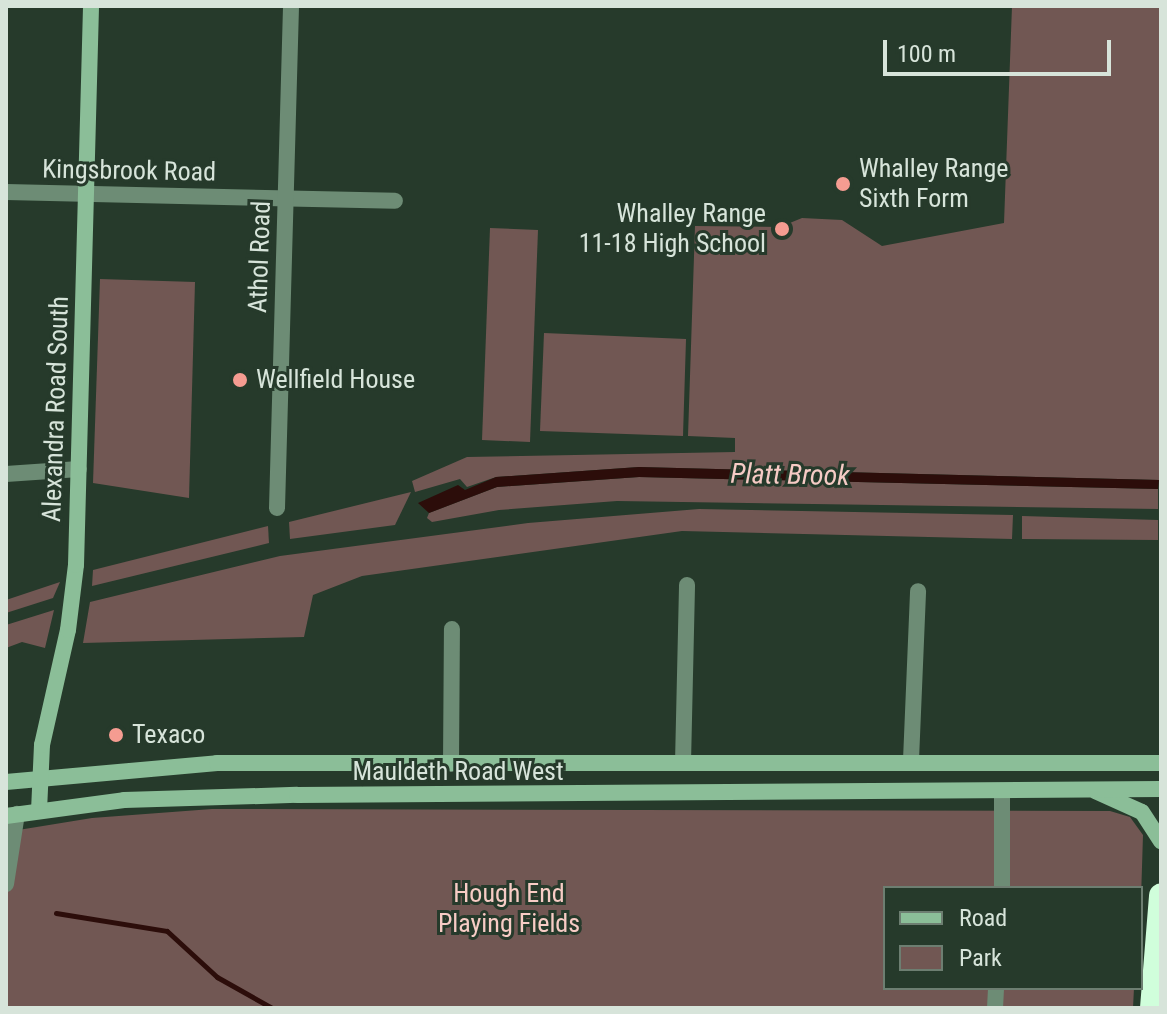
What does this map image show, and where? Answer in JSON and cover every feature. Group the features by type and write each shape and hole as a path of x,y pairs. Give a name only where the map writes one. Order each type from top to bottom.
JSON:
{"highway":[{"path":"1152,1008 1161,895"}],"street":[{"name":"Alexandra Road South","path":"39,811 38,777 68,630 76,565 91,6"},
{"name":"Athol Road","path":"277,508 291,6"},
{"name":"Kingsbrook Road","path":"6,192 395,201"},
{"path":"6,474 79,469"},
{"path":"683,763 687,585"},
{"path":"911,792 918,591"},
{"path":"451,764 452,629"},
{"name":"Mauldeth Road West","path":"6,782 217,763 911,760 1161,763"},
{"name":"Mauldeth Road West","path":"1091,789 1142,812 1161,841"},
{"name":"Mauldeth Road West","path":"11,815 124,800 283,795 1161,789"},
{"path":"1002,795 1002,886"},
{"path":"6,884 11,815"}],"green space":[{"path":"1012,6 1161,6 1159,480 639,467 496,477 467,487 460,479 415,492 412,481 467,457 735,452 735,438 688,436 695,226 780,227 802,218 842,220 882,246 1004,223"},
{"path":"490,228 538,230 530,442 482,440"},
{"path":"100,279 195,282 189,498 93,483"},
{"path":"544,333 686,339 683,436 540,431"},
{"path":"639,477 1158,489 1158,509 617,501 499,510 432,522 427,518 429,513 497,487"},
{"path":"411,492 395,525 290,539 289,522"},
{"path":"699,509 1013,515 1012,539 682,531 362,576 313,595 304,637 83,643 90,602 280,556 528,523"},
{"path":"1022,516 1158,520 1158,540 1022,539"},
{"path":"268,526 269,543 92,586 93,570"},
{"path":"60,582 53,598 6,613 6,600"},
{"path":"54,610 45,648 22,642 6,648 6,625"},
{"name":"Hough End Playing Fields","path":"212,809 1110,811 1130,817 1143,835 1141,886 883,886 883,990 1134,990 1133,1008 6,1008 6,832 92,818"}],"water":[{"name":"Platt Brook","path":"639,467 1159,480 1158,489 639,477 497,487 429,513 418,503 458,485 465,490 496,477"}],"waterway":[{"path":"56,913 167,931 217,977 272,1008"}],"place":[{"name":"Whalley Range Sixth Form","path":"843,184"},
{"name":"Whalley Range 11-18 High School","path":"782,229"},
{"name":"Wellfield House","path":"240,380"},
{"name":"Texaco","path":"116,735"}]}
